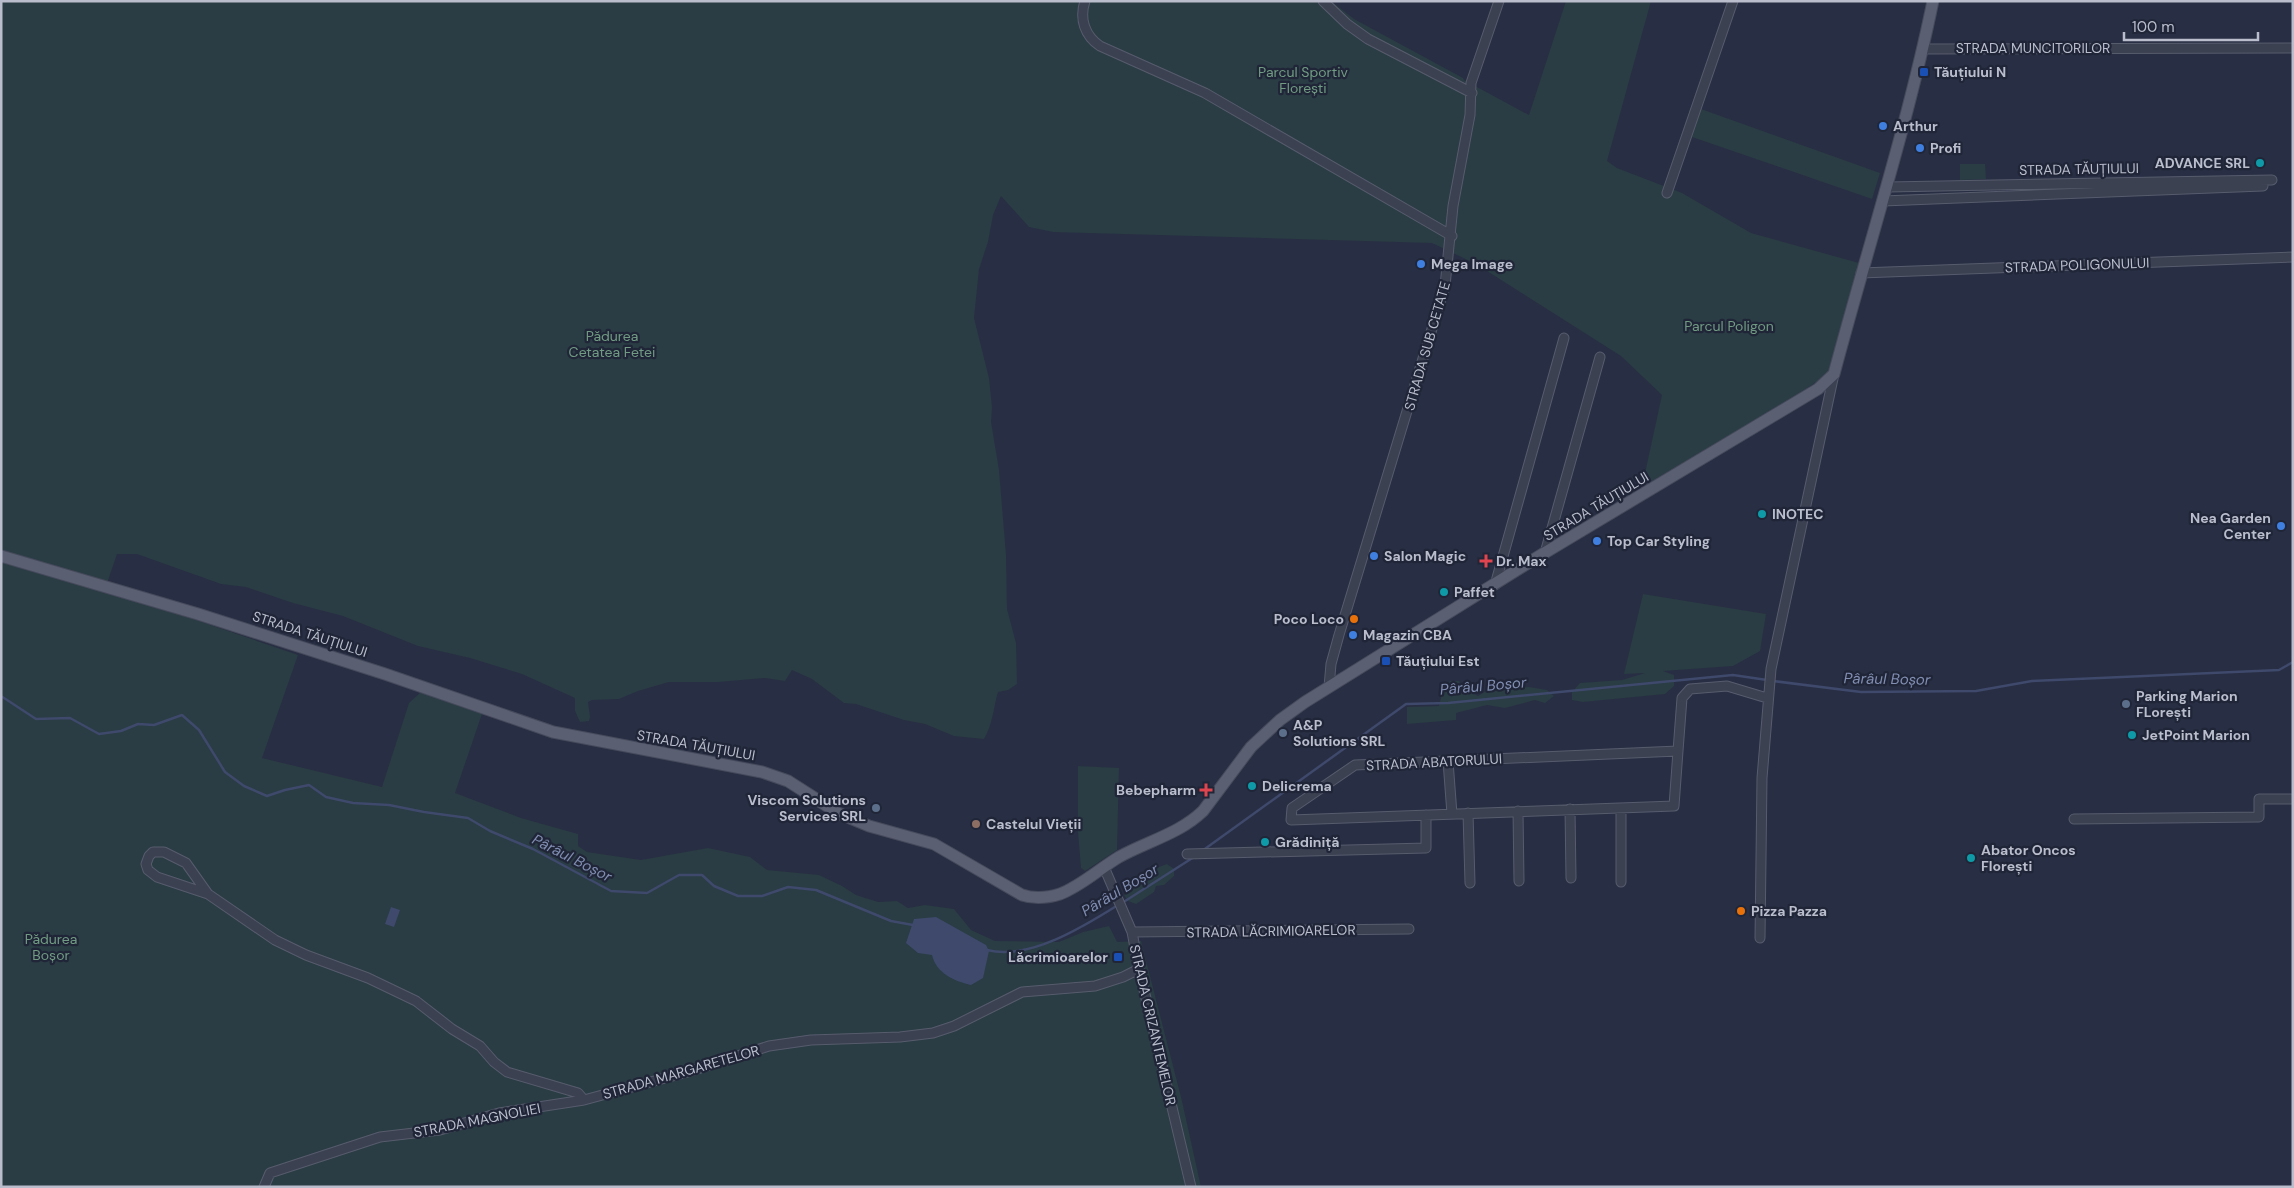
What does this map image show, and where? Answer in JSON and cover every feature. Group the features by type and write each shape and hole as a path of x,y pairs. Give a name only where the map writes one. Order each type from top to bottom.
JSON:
{"main road":[{"path":"1834,374 1861,273 1888,187 1923,49 1933,1"},
{"name":"STRADA TĂUȚIULUI","path":"1,556 198,614 385,674 554,732 762,772 788,781 838,813 868,826 934,844 1013,891 1029,898 1059,894 1077,885 1108,864 1164,837 1194,819 1216,794 1236,765 1264,734 1329,687 1545,553 1818,390 1834,374"}],"street":[{"path":"1085,1 1082,13 1085,28 1094,42 1100,46 1205,93 1452,236"},
{"path":"1323,1 1368,39 1472,93"},
{"name":"STRADA SUB CETATE","path":"1329,687 1331,664 1340,629 1445,286 1452,236 1453,206 1468,128 1472,93 1471,83 1499,1"},
{"path":"1667,193 1733,1"},
{"name":"STRADA MUNCITORILOR","path":"1923,49 2293,48"},
{"name":"STRADA TĂUȚIULUI","path":"1884,201 2269,183 1888,187"},
{"name":"STRADA POLIGONULUI","path":"1861,273 2293,257"},
{"path":"1495,585 1564,338"},
{"path":"1545,553 1600,357"},
{"path":"1760,938 1762,778 1771,669 1834,374"},
{"name":"STRADA ABATORULUI","path":"1678,751 1355,765 1292,808 1291,820 1674,806 1682,698 1690,689 1727,686 1768,693"},
{"path":"1448,761 1452,814"},
{"path":"2074,819 2259,817 2258,799 2293,799"},
{"path":"1621,808 1622,882"},
{"path":"1570,809 1571,878"},
{"path":"1518,811 1519,881"},
{"path":"1468,813 1470,883"},
{"path":"1187,854 1426,848 1426,814"},
{"name":"STRADA MARGARETELOR","path":"208,894 186,864 164,852 153,852 149,856 146,864 148,870 157,877 208,894 275,940 306,955 368,978 416,1001 452,1029 480,1046 494,1062 507,1072 578,1093 584,1100 690,1071 769,1046 811,1040 900,1037 933,1033 954,1026 1022,992 1095,986 1139,969"},
{"name":"STRADA CRIZANTEMELOR","path":"1108,864 1110,878 1132,932 1190,1187"},
{"name":"STRADA LĂCRIMIOARELOR","path":"1132,932 1409,929"},
{"name":"STRADA MAGNOLIEI","path":"264,1187 270,1172 364,1141 380,1137 440,1130 499,1114 584,1100"}],"green space":[{"path":"1,1 1331,1 1354,19 1529,115 1566,1 1651,1 1607,161 1617,168 1682,193 1751,233 1859,263 1829,373 1786,403 1642,487 1662,395 1621,356 1476,264 1432,243 1053,232 1029,227 1001,196 993,215 988,242 979,269 974,318 989,378 992,407 991,422 999,470 1006,555 1007,609 1016,643 1017,684 1008,690 998,692 991,722 984,739 954,736 925,724 904,720 856,704 844,703 812,679 792,670 785,681 765,678 718,682 669,682 619,699 592,700 588,702 589,721 580,722 575,711 575,698 522,674 470,658 418,646 343,616 293,603 246,587 221,584 137,554 117,554 104,592 190,618 298,655 262,758 382,787 409,703 422,691 483,711 455,793 521,818 578,834 578,846 587,852 641,860 708,848 750,857 767,870 819,875 856,895 878,902 897,901 908,908 925,905 954,909 971,930 995,941 1059,942 1083,932 1109,926 1117,942 1141,941 1182,1101 1201,1187 1,1187"},
{"path":"1701,109 1880,173 1872,199 1692,137"},
{"path":"1960,164 1985,164 1986,179 1960,180"},
{"path":"1643,594 1766,614 1760,651 1733,666 1663,671 1674,675 1674,686 1665,694 1583,702 1572,700 1572,692 1580,683 1622,680 1645,673 1624,674"},
{"path":"1450,681 1459,681 1463,688 1478,696 1491,688 1529,687 1547,690 1554,696 1545,703 1535,700 1505,708 1487,705 1456,713 1456,720 1407,724 1407,707 1439,706 1442,694"},
{"path":"1078,766 1119,768 1117,850 1085,871 1081,868 1078,832"},
{"path":"1167,864 1174,869 1174,876 1164,885 1156,886 1154,892 1136,904 1128,901 1124,895 1156,868"}],"water":[{"path":"391,907 400,910 394,927 385,924"},
{"path":"936,917 986,945 989,951 983,978 971,985 958,981 937,967 932,955 918,953 906,943 914,919"}],"waterway":[{"name":"Pârâul Boșor","path":"1773,681 1861,692 1976,691 2032,681 2279,670 2293,662"},
{"name":"Pârâul Boșor","path":"1202,851 1406,704 1448,703 1733,675 1767,680"},
{"name":"Pârâul Boșor","path":"1,696 36,719 70,718 99,734 121,731 138,724 154,725 182,715 199,730 225,772 244,786 267,796 309,785 326,797 353,803 389,805 468,818 490,831 533,849 611,891 647,893 679,875 702,875 714,886 738,896 762,896 788,887 816,890 891,921 913,925"},
{"name":"Pârâul Boșor","path":"1122,903 1194,857"},
{"name":"Pârâul Boșor","path":"987,950 1003,952 1020,951 1055,940 1089,923 1118,905"}],"place":[{"name":"Tăuțiului N","path":"1924,72"},
{"name":"Arthur","path":"1883,126"},
{"name":"Profi","path":"1920,148"},
{"name":"ADVANCE SRL","path":"2260,163"},
{"name":"Mega Image","path":"1421,264"},
{"name":"INOTEC","path":"1762,514"},
{"name":"Nea Garden Center","path":"2281,526"},
{"name":"Top Car Styling","path":"1597,541"},
{"name":"Salon Magic","path":"1374,556"},
{"name":"Dr. Max","path":"1486,561"},
{"name":"Paffet","path":"1444,592"},
{"name":"Poco Loco","path":"1354,619"},
{"name":"Magazin CBA","path":"1353,635"},
{"name":"Tăuțiului Est","path":"1386,661"},
{"name":"Parking Marion FLorești","path":"2126,704"},
{"name":"A&P Solutions SRL","path":"1283,733"},
{"name":"JetPoint Marion","path":"2132,735"},
{"name":"Delicrema","path":"1252,786"},
{"name":"Bebepharm","path":"1206,790"},
{"name":"Viscom Solutions Services SRL","path":"876,808"},
{"name":"Castelul Vieții","path":"976,824"},
{"name":"Grădiniță","path":"1265,842"},
{"name":"Abator Oncos Florești","path":"1971,858"},
{"name":"Pizza Pazza","path":"1741,911"},
{"name":"Lăcrimioarelor","path":"1118,957"}],"park label":[{"name":"Parcul Sportiv Florești","path":"1303,80"},
{"name":"Parcul Poligon","path":"1729,326"},
{"name":"Pădurea Cetatea Fetei","path":"612,344"},
{"name":"Pădurea Boșor","path":"51,948"}]}
